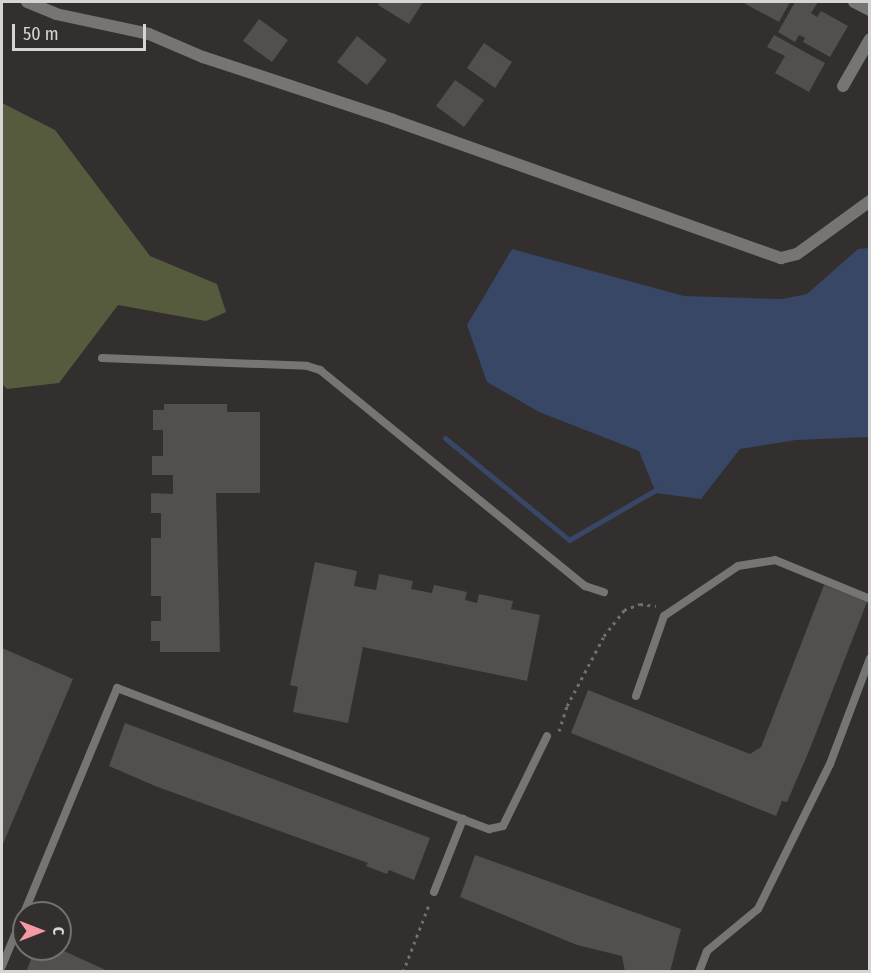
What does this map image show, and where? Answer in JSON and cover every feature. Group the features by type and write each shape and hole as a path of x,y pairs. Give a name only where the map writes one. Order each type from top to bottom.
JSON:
{"street":[{"path":"27,2 56,14 149,34 203,57 393,120 781,258 797,254 870,201"},
{"path":"854,2 870,10"},
{"path":"843,86 870,39"}],"lane":[{"path":"102,358 307,366 320,370 585,586 604,592"},
{"path":"636,696 664,616 672,608 738,566 775,560 870,599"},
{"path":"699,972 707,951 758,909 830,764 870,658"},
{"path":"2,966 117,688 489,829 503,826 547,736"},
{"path":"434,892 464,819"}],"path":[{"path":"547,736 559,734 567,706 604,636 624,610 640,604 672,608"},
{"path":"403,972 434,892"}],"green space":[{"path":"2,103 55,130 150,256 217,284 226,312 206,321 118,305 59,383 7,389 2,384"}],"water":[{"path":"869,248 869,437 796,440 740,449 701,499 656,493 639,451 539,412 487,382 467,325 512,249 684,296 782,299 807,294 858,249"}],"building":[{"path":"380,2 423,2 409,24 378,5"},
{"path":"742,2 790,2 779,22"},
{"path":"795,2 818,2 811,13 817,17 821,11 848,26 830,57 803,42 805,38 799,35 795,42 778,32"},
{"path":"259,19 288,40 272,62 243,41"},
{"path":"774,35 825,63 809,92 775,73 785,56 767,47"},
{"path":"357,36 387,60 367,85 337,62"},
{"path":"484,43 512,62 495,88 467,68"},
{"path":"455,80 484,100 464,127 436,106"},
{"path":"164,404 227,404 227,412 260,412 260,493 216,493 220,652 160,652 160,641 151,641 151,621 161,621 161,596 151,596 151,538 161,538 161,513 151,513 151,493 173,494 173,475 152,475 152,456 163,456 163,430 153,430 153,410 164,410"},
{"path":"315,562 357,571 354,586 376,590 379,574 413,581 411,589 432,593 434,585 467,592 465,600 477,603 479,594 513,601 511,609 540,615 527,681 363,647 348,723 293,712 298,687 290,685"},
{"path":"824,585 867,602 809,751 787,802 782,801 776,816 571,733 588,690 750,754 761,747"},
{"path":"2,648 73,679 2,846"},
{"path":"125,723 430,838 414,880 389,870 387,874 366,866 368,863 155,786 109,766"},
{"path":"475,855 681,929 670,972 625,972 622,956 577,945 460,897"},
{"path":"72,955 110,972 26,972 30,961 72,961"}],"waterway":[{"path":"445,438 569,540 659,488"}]}
